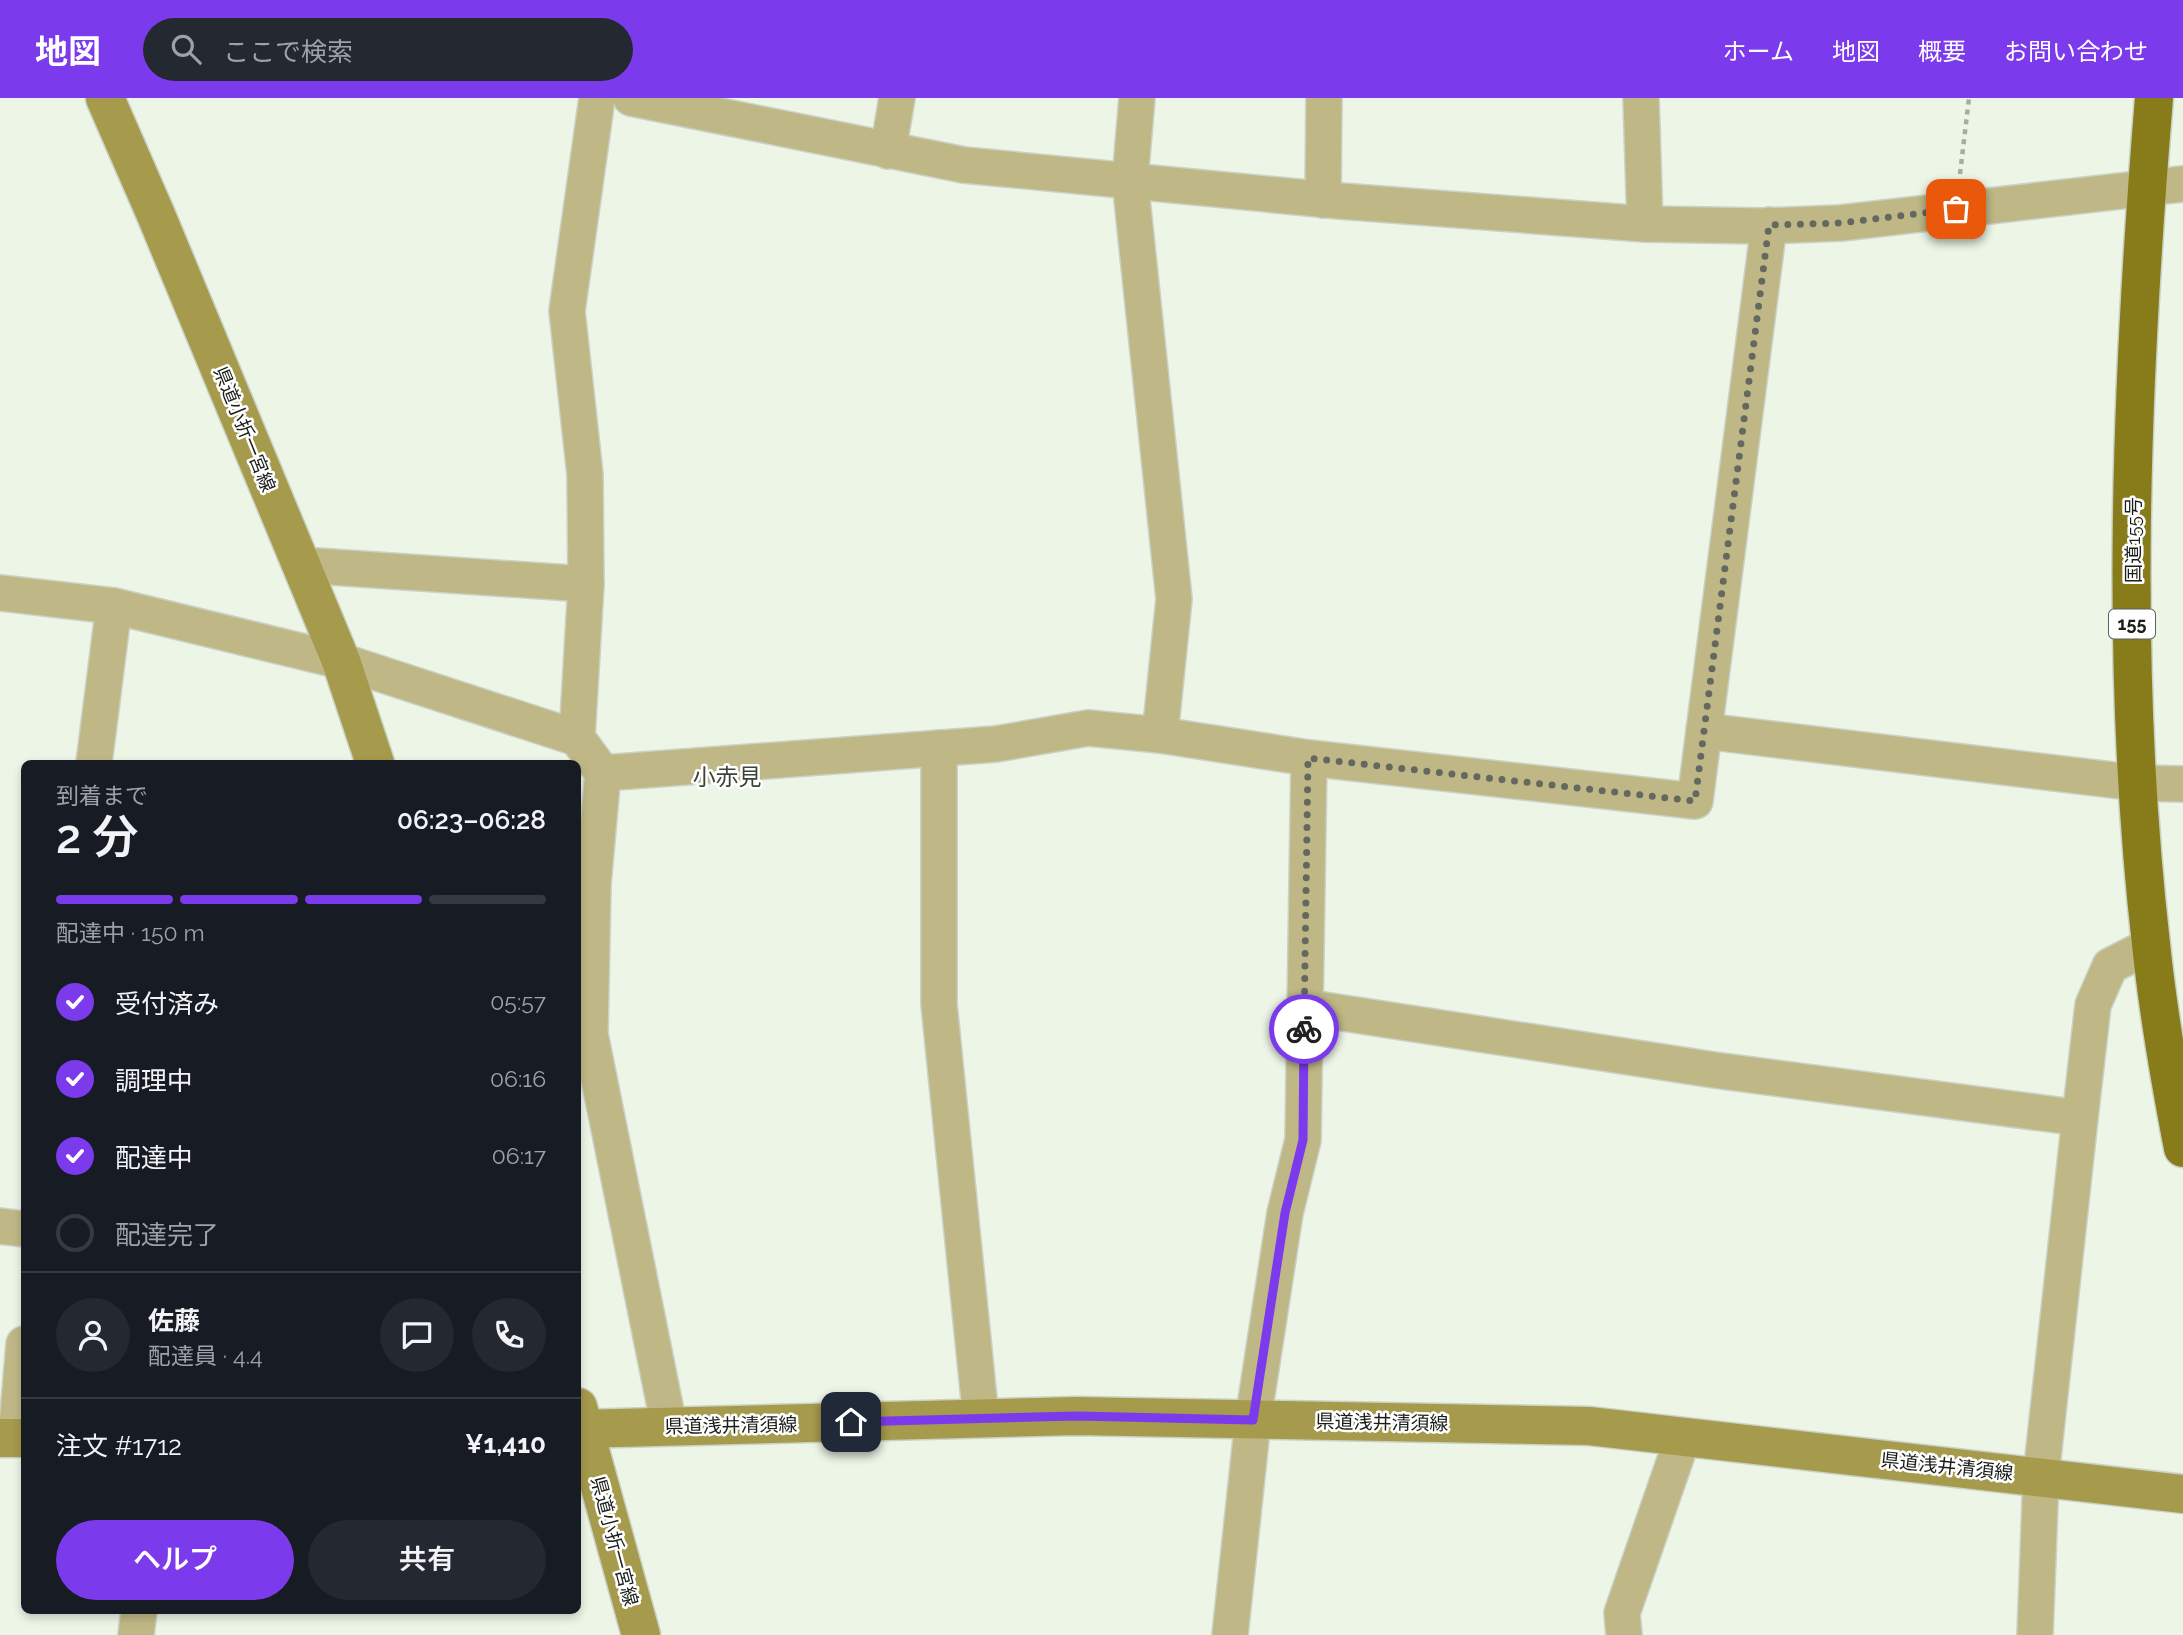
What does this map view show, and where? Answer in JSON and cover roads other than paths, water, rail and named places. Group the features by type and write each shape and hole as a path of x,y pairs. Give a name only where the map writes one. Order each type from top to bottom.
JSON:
{"highway":[{"name":"国道155号","path":"2154,98 2165,186 2134,403 2132,636 2137,783 2151,945 2183,1148"}],"main road":[{"name":"県道小折一宮線","path":"105,98 341,661 374,760"},
{"name":"県道浅井清須線","path":"581,1421 669,1426 1077,1416 1589,1426 2183,1494"},
{"name":"県道小折一宮線","path":"581,1425 641,1635"}],"street":[{"path":"577,738 586,584 585,474 567,311 597,98"},
{"path":"631,98 964,165 1323,200 1645,225 1841,223 2165,186"},
{"path":"888,151 897,98"},
{"path":"1137,98 1130,180 1174,599 1160,734"},
{"path":"1323,200 1324,98"},
{"path":"1641,98 1645,225"},
{"path":"603,773 996,744 1088,728 1160,734 1308,758 1695,801 1769,225"},
{"path":"301,565 586,584"},
{"path":"0,593 114,606 341,661 577,738 603,773 585,883 590,1034 669,1426"},
{"path":"94,760 114,606"},
{"path":"1704,731 2137,783 2183,784"},
{"path":"939,748 939,1004 981,1419"},
{"path":"1230,1635 1253,1420 1285,1213 1303,1140 1308,758"},
{"path":"2035,1635 2041,1476 2094,1005 2110,966 2151,945"},
{"path":"1304,1007 1714,1070 2080,1118"},
{"path":"0,1226 21,1229"},
{"path":"13,1438 21,1370"},
{"path":"1624,1635 1622,1613 1683,1437"},
{"path":"136,1635 139,1614"}],"district":[{"name":"小赤見","path":"727,777"}]}
